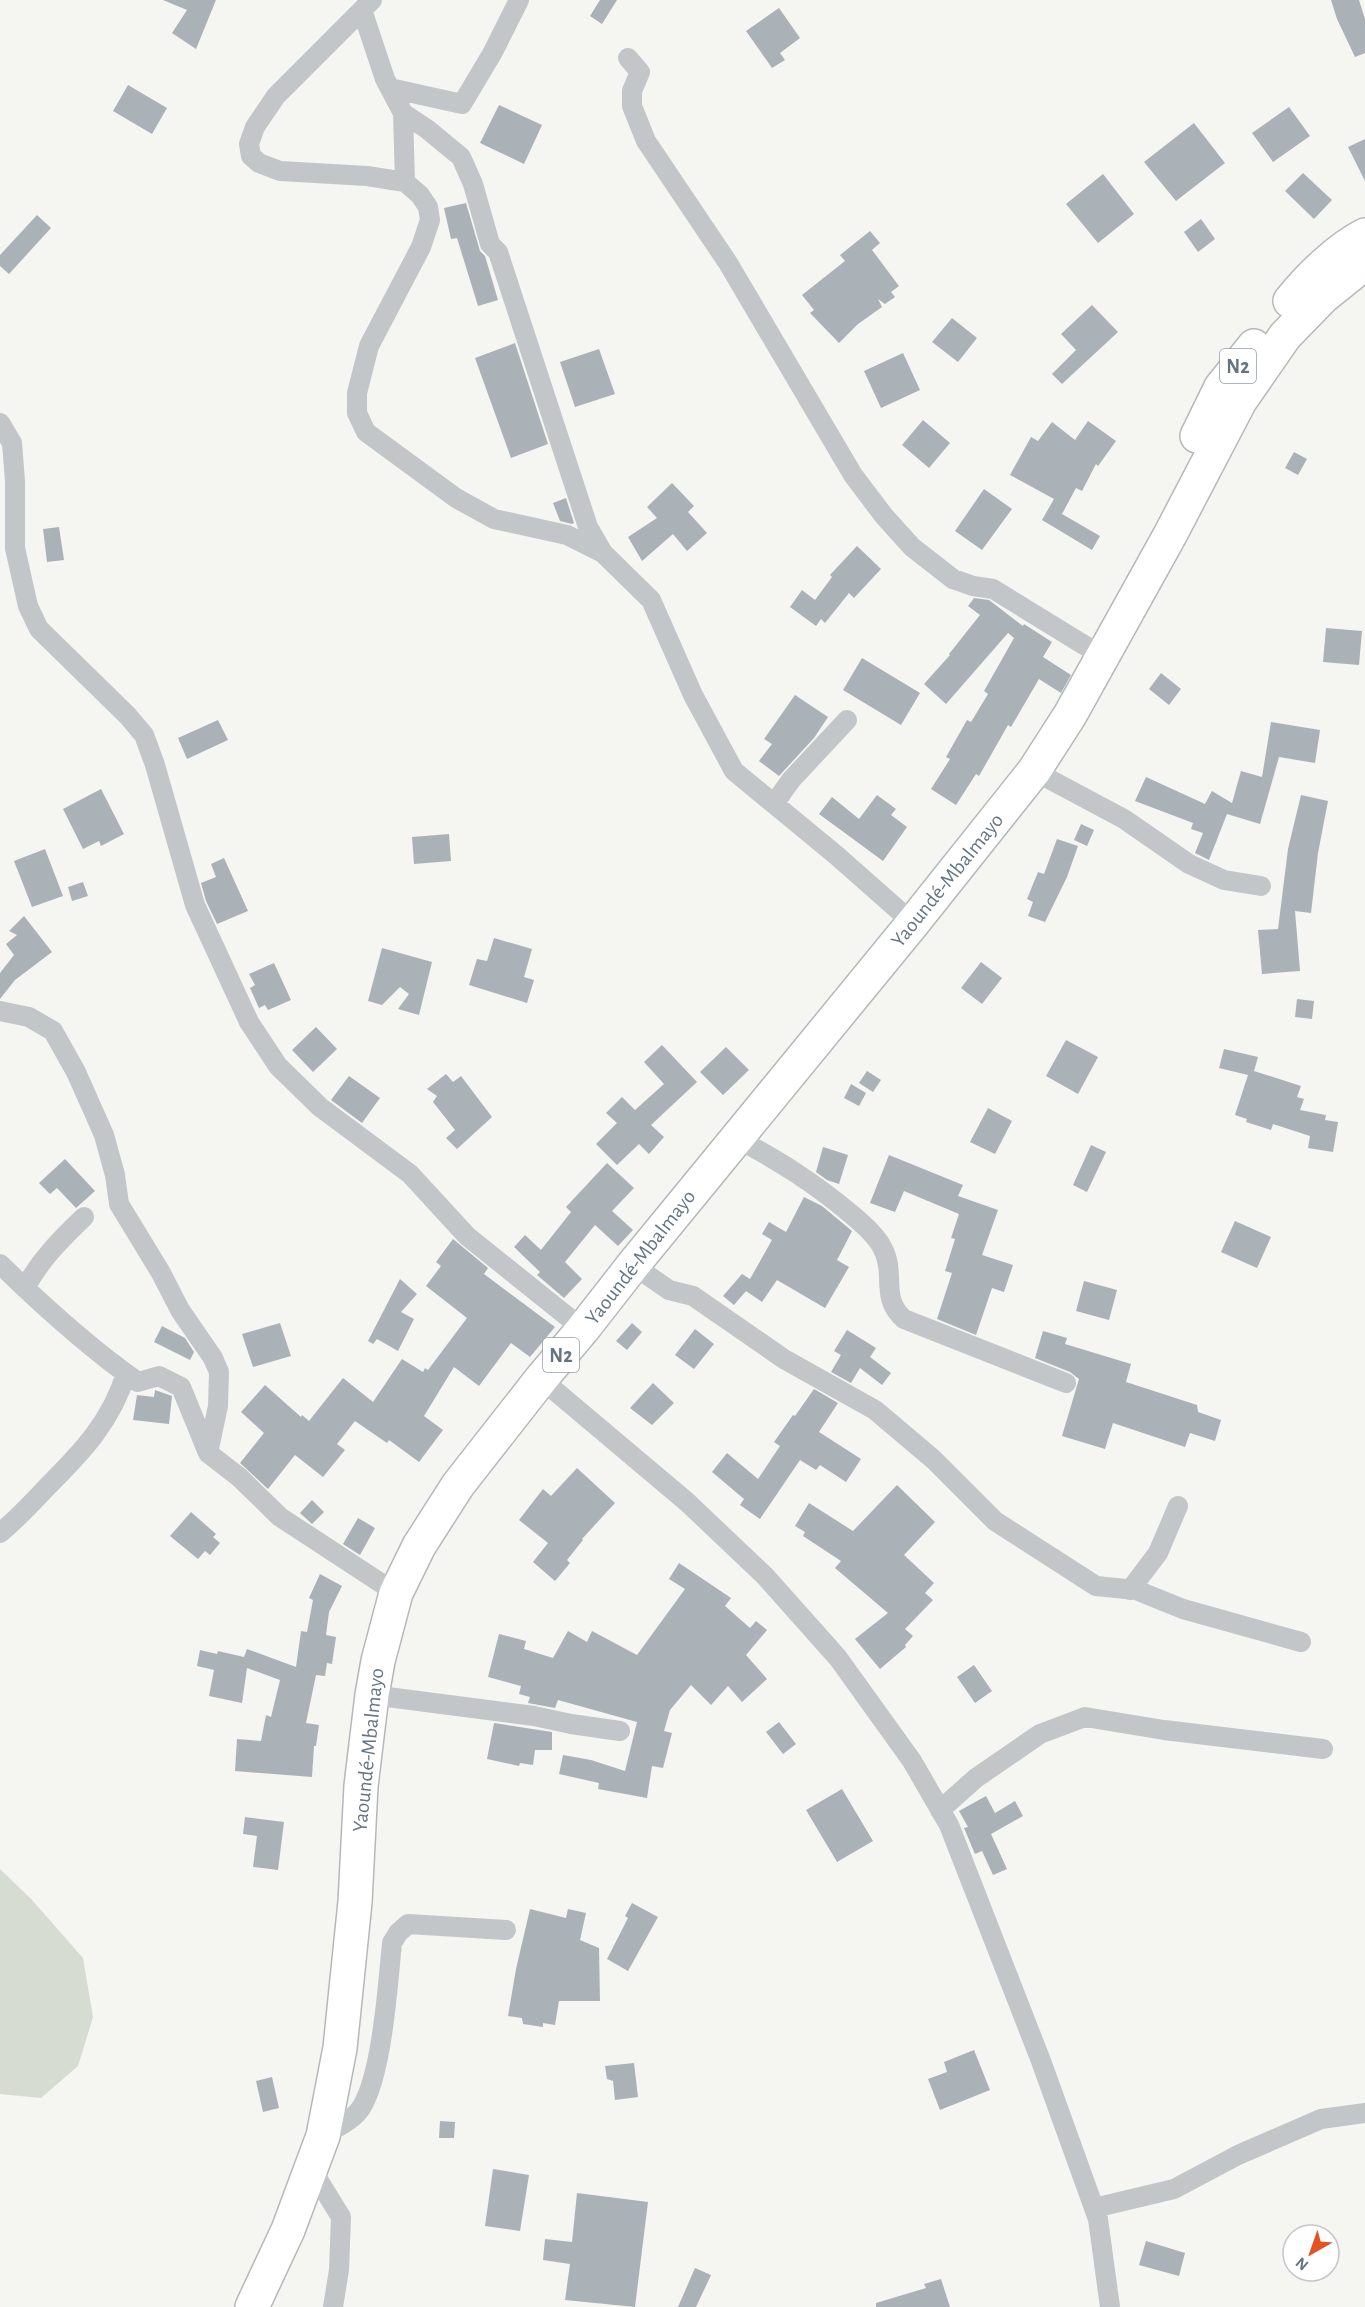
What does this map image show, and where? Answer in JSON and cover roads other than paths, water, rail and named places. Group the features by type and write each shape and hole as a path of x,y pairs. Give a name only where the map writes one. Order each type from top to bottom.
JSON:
{"highway":[{"name":"Yaoundé-Mbalmayo","path":"1170,534 1197,438 1221,387 1307,281 1355,240 1365,235"},
{"name":"Yaoundé-Mbalmayo","path":"252,2307 288,2230 323,2136 340,2048 355,1902 361,1786 372,1695 378,1661 396,1593 419,1546 458,1485 540,1379 913,923 1034,771 1070,715 1240,401 1285,336 1323,297 1365,264"}],"street":[{"path":"390,88 462,104 519,0"},
{"path":"405,182 403,113 390,88 367,5 276,96 255,127 249,144 251,156 259,163 280,171 367,176 405,182 420,195 428,207 430,220 421,247 369,346 357,393 357,413 366,432 456,498 494,519 567,535 603,553"},
{"path":"628,58 640,72 632,91 632,106 646,141 728,263 854,475 884,516 912,547 953,579 973,586 993,589 1082,646 1102,656"},
{"path":"403,113 461,157 473,184 490,244 498,252 588,527 603,553 651,600 693,695 734,771 836,855 913,923"},
{"path":"0,423 12,443 15,481 15,548 28,606 39,629 128,716 144,735 155,765 195,905 249,1022 278,1066 320,1107 410,1174 467,1236 583,1329"},
{"path":"774,804 791,780 847,720"},
{"path":"1034,771 1124,819 1189,864 1224,880 1261,886"},
{"path":"0,1011 29,1017 53,1031 76,1072 104,1135 115,1175 119,1204 161,1273 180,1310 216,1365 219,1372 218,1406 208,1453"},
{"path":"736,1138 790,1167 824,1191 867,1227 883,1247 890,1272 890,1302 895,1311 904,1319 1066,1383"},
{"path":"25,1288 33,1272 57,1243 84,1217"},
{"path":"0,1264 98,1353 138,1382 159,1376 181,1388 208,1453 239,1477 280,1516 396,1593"},
{"path":"633,1265 669,1290 693,1296 784,1359 875,1410 933,1458 996,1521 1096,1586 1136,1590 1182,1609 1301,1642"},
{"path":"0,1533 80,1454 107,1418 119,1396 126,1373"},
{"path":"540,1379 687,1502 765,1576 838,1658 912,1761 949,1825 1001,1954 1098,2219 1110,2307"},
{"path":"1130,1590 1158,1553 1178,1506"},
{"path":"372,1695 534,1716 620,1731"},
{"path":"940,1810 976,1778 1040,1734 1085,1717 1164,1730 1323,1749"},
{"path":"323,2136 356,2114 364,2104 376,2065 392,1943 398,1933 408,1924 506,1930"},
{"path":"1094,2208 1174,2189 1238,2155 1321,2119 1365,2113"},
{"path":"312,2170 341,2217 339,2270 333,2307"}]}
